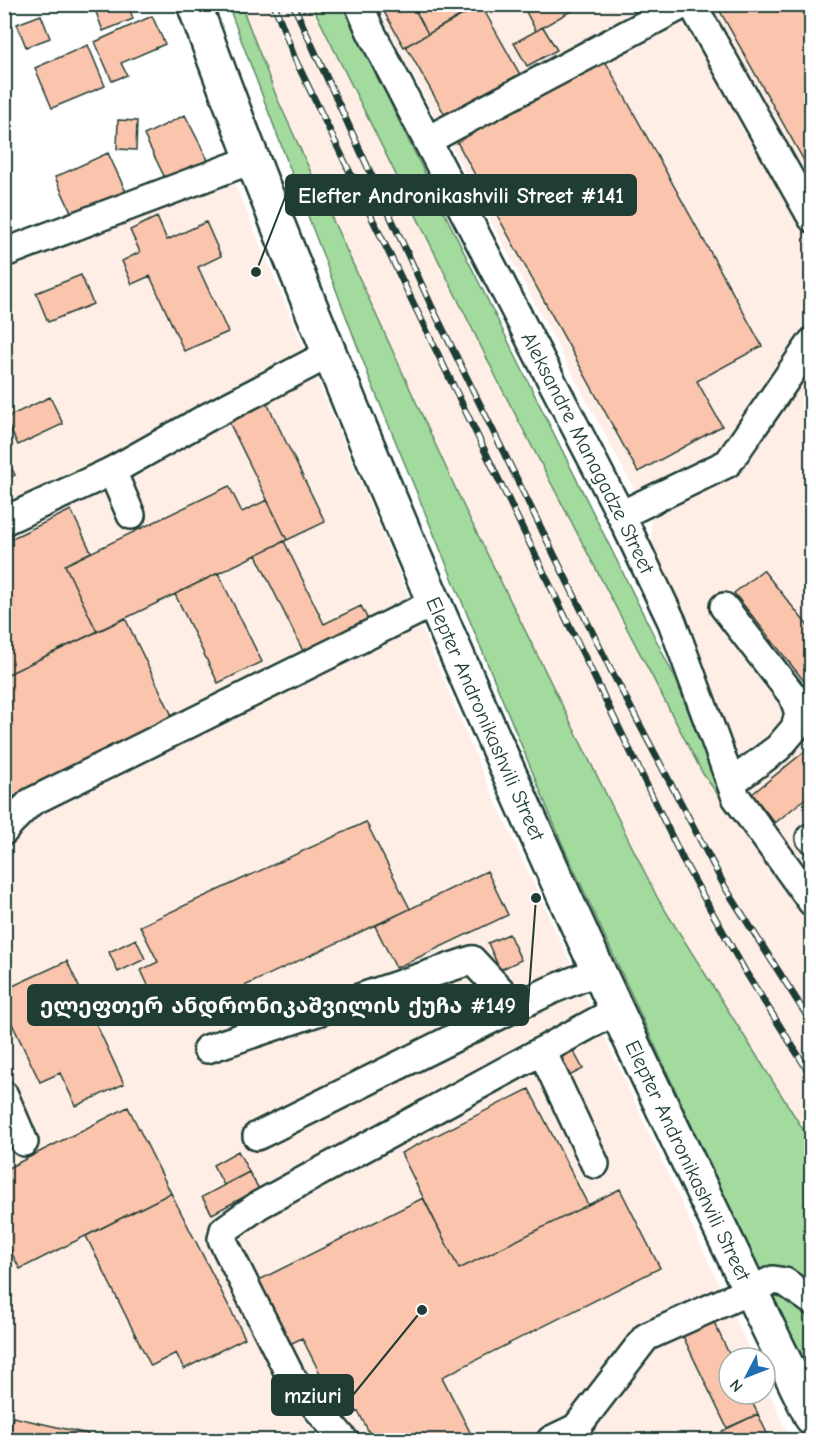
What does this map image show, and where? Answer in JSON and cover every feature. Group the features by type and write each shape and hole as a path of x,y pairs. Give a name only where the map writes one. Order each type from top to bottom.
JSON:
{"main road":[{"name":"Elepter Andronikashvili Street","path":"194,4 251,160 433,603 598,971 812,1418"}],"street":[{"name":"Aleksandre Managadze Street","path":"359,4 370,30 621,515 672,622 736,797 812,902"},
{"path":"428,140 684,4"},
{"path":"692,4 812,218"},
{"path":"4,253 251,160"},
{"path":"621,515 728,463 812,342"},
{"path":"4,521 112,471 208,417 329,354"},
{"path":"112,471 131,515"},
{"path":"4,831 31,802 433,603"},
{"path":"724,607 793,696 799,713 795,728 778,748 731,783"},
{"path":"207,1049 472,960 516,1007"},
{"path":"257,1136 551,990 598,971"},
{"path":"344,1440 291,1377 222,1239 224,1230 259,1205 617,1010"},
{"path":"542,1051 595,1164"},
{"path":"4,1095 24,1142"},
{"path":"551,1440 576,1428 646,1337 773,1280 785,1282 812,1301"}],"shaded area":[{"path":"241,5 312,5 502,389 703,774 811,924 811,1142 658,899 464,507 277,98"},
{"path":"381,5 811,5 811,879 746,790 653,570 651,521 385,23"},
{"path":"234,182 485,778 747,1346 717,1346 717,1406 775,1406 791,1440 5,1440 5,267"}],"green space":[{"path":"228,5 241,5 277,98 464,507 658,899 811,1142 812,1383 807,1385 723,1194 561,841 371,382"},
{"path":"312,5 346,5 395,113 676,680 724,803 703,774 502,389"}],"building":[{"path":"93,4 128,4 133,19 103,31"},
{"path":"393,4 412,4 428,34 404,47 383,10"},
{"path":"412,4 481,4 428,34"},
{"path":"522,4 583,4 536,31"},
{"path":"716,4 812,4 812,175"},
{"path":"481,5 523,80 449,122 406,46"},
{"path":"41,15 50,38 26,47 17,24"},
{"path":"152,16 165,44 121,63 127,75 112,81 95,42"},
{"path":"543,27 557,50 527,66 514,43"},
{"path":"88,45 105,86 52,108 35,68"},
{"path":"604,59 762,346 697,381 722,426 638,472 456,140"},
{"path":"185,115 210,164 168,184 144,135"},
{"path":"118,120 137,121 136,150 117,149"},
{"path":"108,153 126,192 73,216 55,177"},
{"path":"157,217 167,240 206,222 221,256 198,267 228,332 184,351 150,276 132,284 122,261 140,252 130,230"},
{"path":"81,275 93,304 48,322 36,293"},
{"path":"50,397 63,424 18,445 5,418"},
{"path":"267,403 325,522 287,540 229,422"},
{"path":"4,453 15,475 4,481"},
{"path":"229,486 242,512 267,500 287,540 97,632 65,565"},
{"path":"71,510 91,552 65,565 97,632 4,676 4,542"},
{"path":"284,541 324,624 361,606 371,626 306,657 256,555"},
{"path":"763,570 812,631 812,691 734,593"},
{"path":"218,573 262,662 218,683 175,594"},
{"path":"125,618 176,724 16,801 4,777 4,676"},
{"path":"810,747 812,768 806,772 812,779 812,793 775,823 752,794"},
{"path":"366,822 410,909 182,1015 177,1004 160,1011 141,970 158,962 140,926"},
{"path":"487,871 508,915 396,968 375,926"},
{"path":"509,934 521,960 500,970 488,943"},
{"path":"136,939 145,959 118,972 109,952"},
{"path":"67,961 124,1084 76,1106 60,1073 40,1082 4,1007 4,990"},
{"path":"570,1045 583,1069 567,1077 555,1053"},
{"path":"529,1089 588,1205 459,1269 401,1153"},
{"path":"128,1107 171,1193 20,1269 4,1239 4,1170"},
{"path":"238,1151 249,1172 224,1185 213,1165"},
{"path":"249,1172 259,1189 212,1214 202,1197"},
{"path":"620,1189 660,1268 442,1377 474,1440 373,1440 358,1411 343,1419 302,1338 286,1346 253,1283 423,1198 459,1269"},
{"path":"171,1193 245,1338 184,1369 176,1353 151,1366 86,1236"},
{"path":"712,1318 725,1346 717,1346 717,1406 754,1406 758,1414 727,1428 681,1332"},
{"path":"758,1414 770,1440 727,1440 722,1431"},
{"path":"13,1417 88,1434 86,1440 7,1440"}],"railway":[{"path":"274,4 295,59 684,862 745,971 812,1077"},
{"path":"293,4 431,305 611,670 725,887 812,1024"}],"place":[{"name":"Elefter Andronikashvili Street #141","path":"256,272"},
{"name":"ელეფთერ ანდრონიკაშვილის ქუჩა #149","path":"536,898"},
{"name":"mziuri","path":"422,1310"}]}
